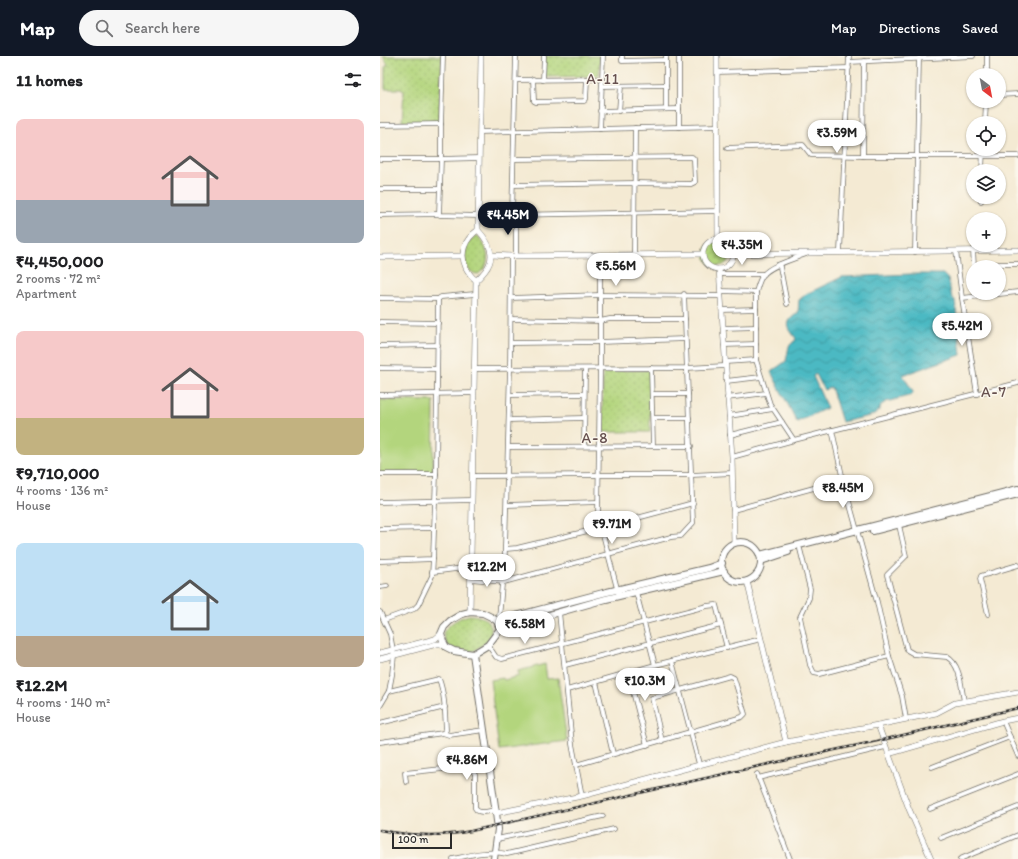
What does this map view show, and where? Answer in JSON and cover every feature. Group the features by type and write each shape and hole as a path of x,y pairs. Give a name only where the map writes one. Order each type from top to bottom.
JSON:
{"main road":[{"path":"761,558 1018,489"},
{"path":"761,558 800,549 859,532 899,525 1018,494"},
{"path":"734,543 746,543 752,545 761,558 761,567 758,573 747,581 742,582 731,579 724,571 722,563 724,552 734,543"},
{"path":"497,621 618,593 709,568 722,563"},
{"path":"500,628 497,621 483,613 470,612 462,614 450,621 444,627 441,634 446,647 454,651 473,654 488,645 500,628 559,612 618,593 636,592 724,571"},
{"path":"473,654 496,812 497,839 494,859"}],"street":[{"path":"439,214 443,56"},
{"path":"476,280 480,278 488,268 492,255 491,249 484,236 478,230 481,56"},
{"path":"516,56 512,215 718,211"},
{"path":"543,80 544,56"},
{"path":"600,129 603,56"},
{"path":"622,56 622,61 666,58 666,109"},
{"path":"679,56 679,127"},
{"path":"717,56 718,238"},
{"path":"840,252 849,56"},
{"path":"849,62 973,56"},
{"path":"987,68 988,56"},
{"path":"914,252 919,58"},
{"path":"863,156 864,61"},
{"path":"717,72 849,68"},
{"path":"533,80 533,95 534,101 536,102 584,101 586,99 587,79"},
{"path":"516,80 602,79"},
{"path":"602,86 666,85"},
{"path":"620,86 620,111"},
{"path":"1006,94 1018,94"},
{"path":"600,111 679,109"},
{"path":"380,125 441,124"},
{"path":"480,132 718,126"},
{"path":"634,255 635,128"},
{"path":"727,148 803,145 812,155 966,156"},
{"path":"982,164 983,156"},
{"path":"1006,156 1018,156"},
{"path":"513,185 635,183 692,184 695,182 694,159 692,157 514,159"},
{"path":"380,159 479,158"},
{"path":"380,189 440,189"},
{"path":"380,215 439,214 478,216"},
{"path":"497,621 499,618 502,584 504,582 506,549 511,298 516,215"},
{"path":"476,280 467,270 463,261 462,252 468,239 478,230"},
{"path":"719,271 729,264 733,254 729,243 718,238 708,242 704,246 704,260 709,266 719,271 764,274"},
{"path":"733,254 966,250"},
{"path":"1006,250 1018,250"},
{"path":"956,251 977,394"},
{"path":"794,440 770,404 756,360 756,292 759,282 764,274 778,265 807,253"},
{"path":"492,255 600,256 703,254"},
{"path":"380,257 462,256"},
{"path":"600,256 598,514 600,528 618,593"},
{"path":"1006,264 1018,264"},
{"path":"778,265 780,267 787,304"},
{"path":"719,271 732,457 734,543"},
{"path":"470,612 476,280"},
{"path":"511,298 756,292"},
{"path":"1006,293 1018,292"},
{"path":"380,298 438,299 441,297 475,294"},
{"path":"471,579 504,582 671,537 681,536 693,523 684,294"},
{"path":"962,298 966,297"},
{"path":"384,620 414,610 432,576 436,474 438,299"},
{"path":"722,310 756,309"},
{"path":"511,319 600,321 610,319 685,319"},
{"path":"380,322 438,323"},
{"path":"723,328 756,327"},
{"path":"511,343 685,339"},
{"path":"724,345 756,344"},
{"path":"380,346 438,345"},
{"path":"475,369 687,368 756,360"},
{"path":"380,368 437,369"},
{"path":"651,368 653,446"},
{"path":"584,446 583,418 585,369"},
{"path":"726,381 761,377"},
{"path":"732,457 832,430 1018,384"},
{"path":"380,395 474,393"},
{"path":"727,398 766,393"},
{"path":"510,395 584,394"},
{"path":"652,394 688,394"},
{"path":"729,416 773,408"},
{"path":"509,420 583,418"},
{"path":"653,418 689,418"},
{"path":"730,435 782,422"},
{"path":"832,430 843,480 859,532 877,602 889,656 902,696 906,719"},
{"path":"509,447 691,446"},
{"path":"473,476 598,474 692,475 732,473"},
{"path":"380,474 436,474"},
{"path":"733,510 843,480"},
{"path":"380,502 472,500"},
{"path":"507,505 598,502"},
{"path":"506,549 518,548 600,528 693,502"},
{"path":"899,525 906,556 887,575 907,650 914,654 947,657 951,659 957,668 964,701"},
{"path":"380,529 433,528"},
{"path":"800,549 810,589 809,598 800,617 810,665 814,673 819,674 889,656"},
{"path":"380,561 432,559"},
{"path":"988,614 980,579 981,576 1018,565"},
{"path":"432,572 471,567"},
{"path":"747,581 786,742"},
{"path":"380,587 387,586"},
{"path":"636,592 655,665"},
{"path":"488,645 496,658 499,659 716,605 727,648"},
{"path":"380,612 390,634 393,652 392,675 389,691 380,706"},
{"path":"559,612 572,744 582,796"},
{"path":"565,665 650,644 721,624"},
{"path":"380,659 393,652 435,639 441,634"},
{"path":"567,690 655,665 761,639"},
{"path":"380,653 437,644 441,644 446,647"},
{"path":"672,661 699,764"},
{"path":"628,673 647,745"},
{"path":"576,765 691,733 742,717 745,714 734,678 730,676 679,689 652,698 662,741"},
{"path":"389,691 439,679 442,686 445,707 446,730 443,733"},
{"path":"596,682 613,754"},
{"path":"406,782 406,773 470,766 475,774 475,808 480,812 496,812 582,796 786,742 936,713 955,703 1018,692"},
{"path":"380,722 445,707"},
{"path":"888,754 1018,718"},
{"path":"1003,721 1018,756"},
{"path":"878,725 885,747 931,859"},
{"path":"380,742 443,733 449,736 484,730"},
{"path":"932,767 1010,737"},
{"path":"790,859 758,776 885,747"},
{"path":"930,809 1018,774"},
{"path":"941,838 1018,807"},
{"path":"497,839 603,816"},
{"path":"452,859 472,854 495,852 507,854 614,829"},
{"path":"960,859 1018,835"}],"green space":[{"path":"383,56 442,56 439,122 402,122 404,91 400,89 385,89 385,67 388,65"},
{"path":"545,56 600,56 599,76 545,77"},
{"path":"475,236 478,236 484,245 487,256 486,266 478,274 468,269 465,257 468,245"},
{"path":"718,240 727,244 731,253 727,262 718,266 709,262 705,253 709,244"},
{"path":"650,370 650,432 602,432 603,371"},
{"path":"380,400 434,401 433,473 380,473"},
{"path":"469,615 484,618 488,622 491,626 490,637 486,642 471,652 462,651 447,646 443,633 445,629 454,621"},
{"path":"545,664 547,679 558,678 567,741 499,750 490,680 503,678 504,680 519,676 518,671"}],"water":[{"path":"943,274 948,279 952,298 955,300 961,355 903,375 913,392 912,395 886,402 881,405 879,411 874,415 842,422 831,387 824,390 816,374 813,376 827,408 797,422 771,372 786,361 789,346 796,339 788,325 792,318 798,313 799,300 806,294 842,277"}],"railway":[{"path":"380,830 403,834 426,835 471,831 882,740 1018,708"}],"district":[{"name":"A-11","path":"603,79"},
{"name":"A-7","path":"994,392"},
{"name":"A-8","path":"595,438"}]}
